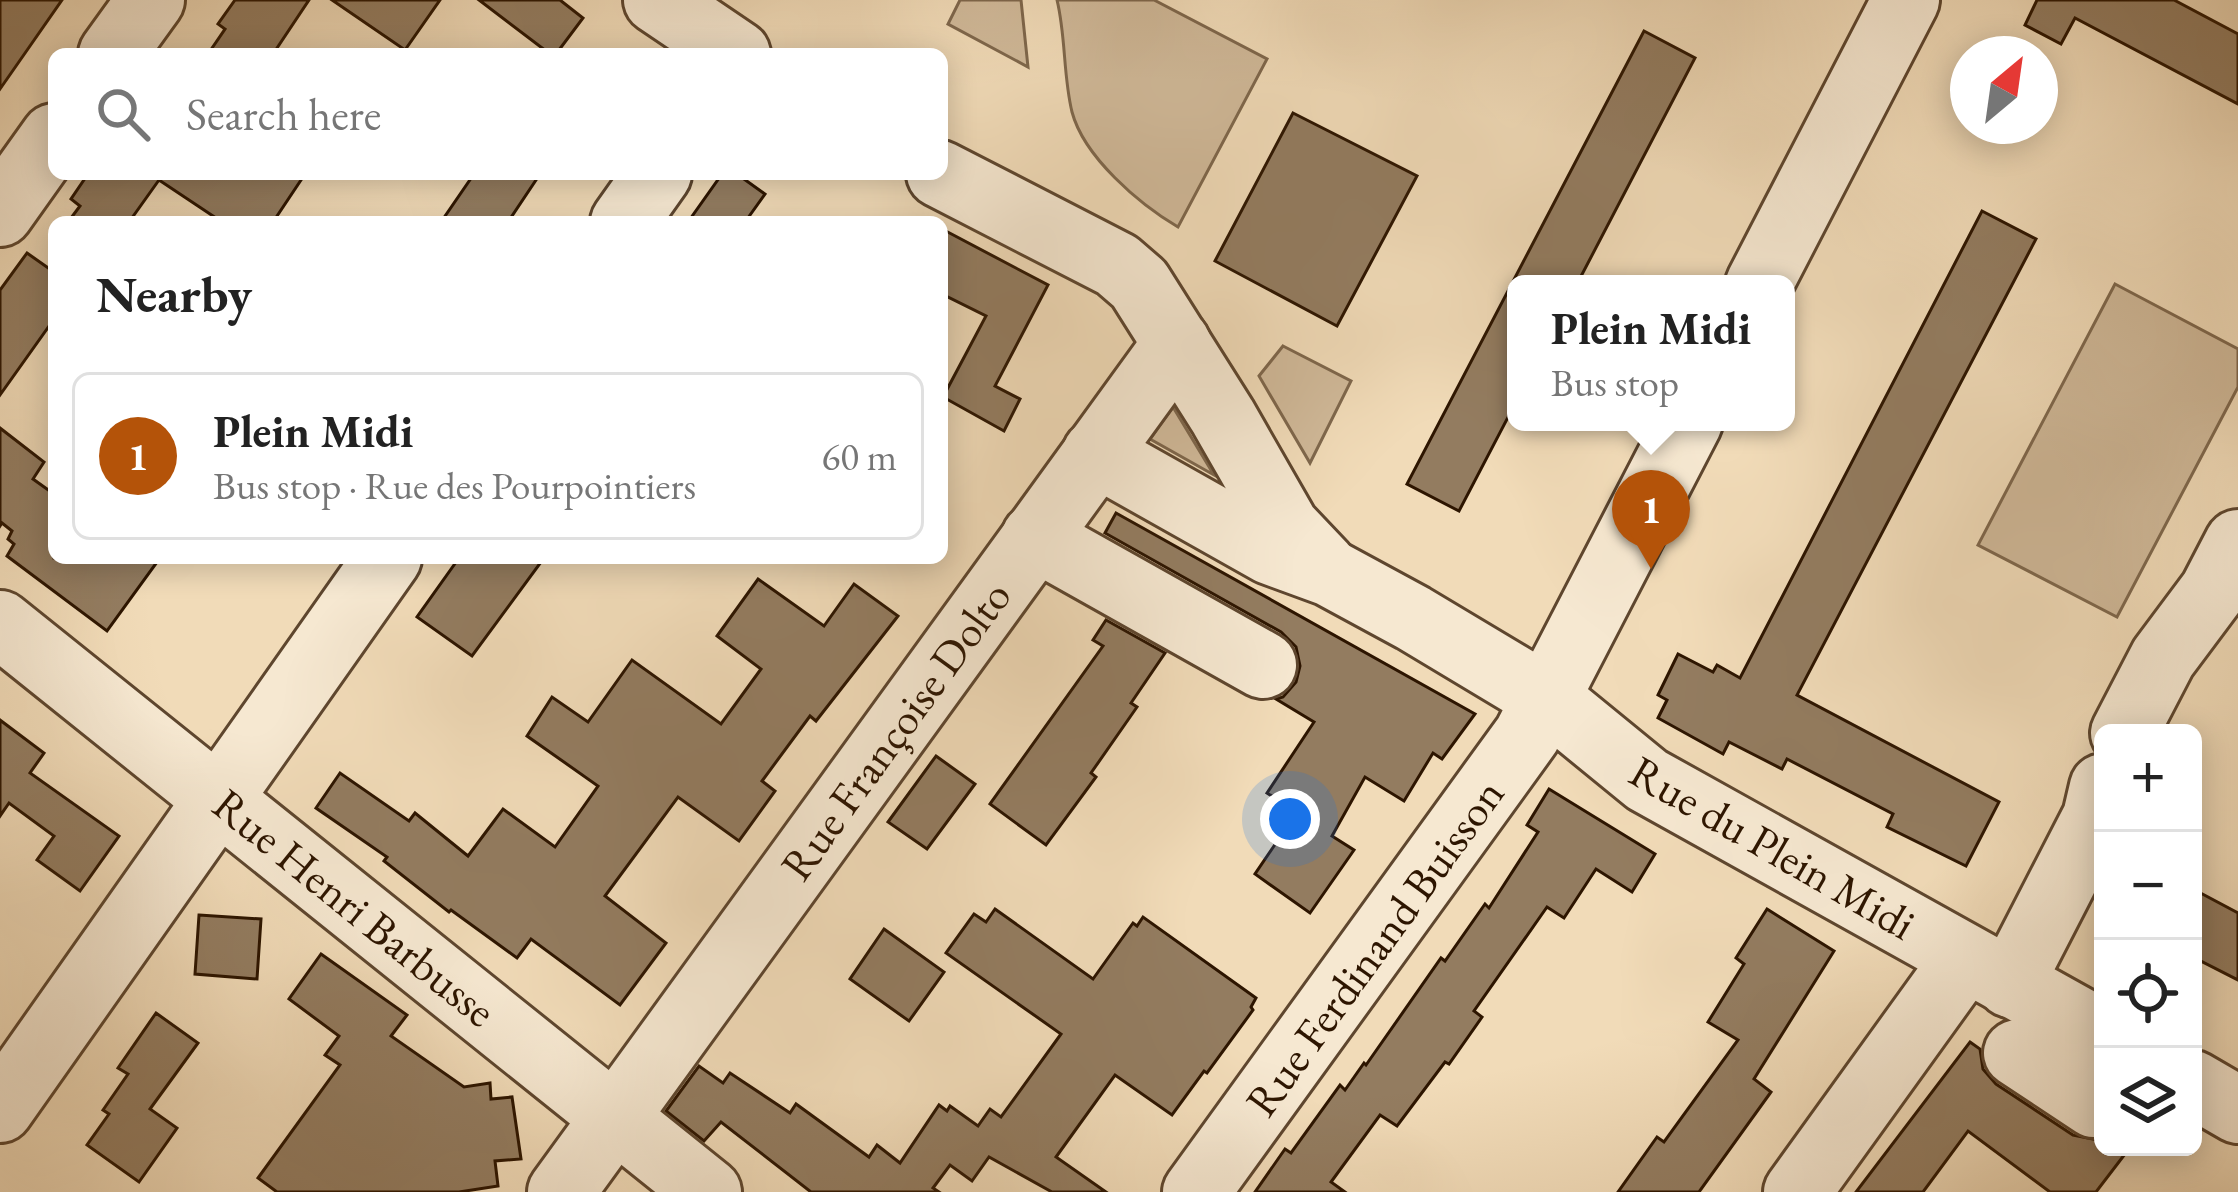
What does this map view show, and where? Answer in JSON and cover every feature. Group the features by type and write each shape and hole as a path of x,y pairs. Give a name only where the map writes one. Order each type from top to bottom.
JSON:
{"street":[{"path":"116,48 151,0"},
{"path":"657,0 728,48"},
{"path":"1764,275 1906,0"},
{"path":"0,213 48,145"},
{"name":"Rue du Plein Midi","path":"948,178 1117,265 1139,284 1286,527 1330,572"},
{"path":"628,216 654,180"},
{"name":"Rue Françoise Dolto","path":"560,1192 1177,343"},
{"name":"Rue Ferdinand Buisson","path":"1196,1192 1527,735 1684,431"},
{"name":"Rue du Plein Midi","path":"1096,453 1270,551 1330,572 1548,699 1647,780 2094,1029"},
{"path":"1035,537 1263,665"},
{"path":"2129,724 2163,658 2213,591 2238,543"},
{"path":"0,1109 384,564"},
{"name":"Rue Henri Barbusse","path":"0,624 708,1192"},
{"path":"1797,1192 1988,971 2094,820"},
{"path":"2017,1052 2094,1104"},
{"path":"2202,1089 2238,1110"}],"shaded area":[{"path":"960,0 1021,0 1028,67 948,24"},
{"path":"1057,0 1154,0 1267,59 1178,227 1115,178 1078,129 1069,98"},
{"path":"2115,284 2238,349 2238,387 2117,617 1978,545"},
{"path":"1283,346 1351,381 1310,463 1259,376"},
{"path":"1173,407 1214,475 1150,439"}],"building":[{"path":"0,0 62,0 0,89"},
{"path":"235,0 309,0 277,48 212,48 225,29 218,24"},
{"path":"332,0 440,0 402,48"},
{"path":"479,0 560,0 583,18 560,48 542,48"},
{"path":"2037,0 2174,0 2238,34 2238,104 2075,18 2061,44 2058,36 2046,36 2025,25"},
{"path":"1644,31 1695,58 1582,275 1516,275"},
{"path":"1293,113 1417,176 1337,326 1215,261"},
{"path":"84,180 159,180 133,216 72,216 80,206 71,199"},
{"path":"159,180 301,180 277,216 213,216"},
{"path":"470,180 536,180 512,216 445,216"},
{"path":"718,180 745,180 765,194 749,216 692,216"},
{"path":"1982,211 2036,239 1797,695 1999,802 1966,866 1887,827 1893,814 1787,759 1782,769 1729,742 1723,754 1658,718 1667,700 1658,695 1678,654 1713,672 1717,665 1740,678"},
{"path":"948,232 1048,285 995,386 1020,399 1004,431 948,400 948,388 986,316 948,297"},
{"path":"27,253 48,268 48,327 0,395 0,290"},
{"path":"1507,293 1507,419 1459,511 1407,484"},
{"path":"0,428 44,462 33,479 48,490 48,564 156,564 107,631 7,556 14,544 8,539 12,531 0,526"},
{"path":"1116,513 1475,714 1442,759 1433,753 1404,801 1365,777 1332,836 1354,850 1310,913 1255,874 1297,812 1267,793 1314,722 1276,699 1296,682 1300,666 1296,647 1281,632 1105,533"},
{"path":"455,564 540,564 472,656 417,617"},
{"path":"758,579 824,626 854,584 898,616 816,721 810,716 762,781 775,791 739,841 678,797 605,896 666,943 620,1005 531,939 517,958 449,912 384,861 387,857 316,808 340,773 409,821 415,813 468,856 503,809 555,847 598,786 527,736 552,697 588,722 632,660 721,724 761,669 717,636"},
{"path":"1106,620 1165,653 1131,703 1137,707 1091,773 1096,777 1046,845 990,804 1103,646 1093,640"},
{"path":"0,720 44,753 30,773 119,836 80,891 37,860 54,836 9,803 0,816"},
{"path":"936,756 975,784 927,849 888,822"},
{"path":"1549,789 1655,854 1632,892 1596,869 1564,918 1547,907 1474,1011 1482,1017 1449,1064 1445,1062 1397,1126 1380,1115 1331,1182 1345,1192 1255,1192 1285,1149 1291,1153 1340,1085 1345,1090 1366,1065 1485,904 1489,908 1538,832 1527,825"},
{"path":"2202,894 2238,913 2238,980 2202,962"},
{"path":"995,909 1093,979 1133,923 1137,926 1143,917 1256,998 1253,1010 1172,1115 1115,1075 1056,1157 1106,1192 1052,1192 989,1157 972,1181 950,1165 933,1188 939,1192 811,1192 721,1122 704,1141 666,1111 699,1066 723,1083 730,1073 790,1113 796,1104 869,1157 877,1145 900,1163 939,1105 947,1111 950,1106 978,1126 990,1109 1001,1117 1061,1034 946,953 974,914 986,922"},
{"path":"1767,909 1834,951 1754,1079 1771,1092 1699,1192 1618,1192 1657,1137 1664,1142 1738,1040 1708,1022 1744,964 1736,958"},
{"path":"199,915 261,919 257,979 195,974"},
{"path":"884,929 944,972 909,1021 850,979"},
{"path":"321,954 407,1015 391,1036 464,1087 490,1083 491,1099 512,1097 521,1159 495,1161 498,1186 459,1192 277,1192 258,1178 340,1065 325,1055 339,1036 289,999"},
{"path":"156,1013 198,1043 150,1109 177,1128 139,1182 87,1145 109,1114 103,1110 128,1074 118,1068"},
{"path":"1970,1042 1980,1049 1983,1069 1996,1084 2073,1135 2094,1139 2094,1156 2123,1156 2096,1192 2050,1192 1968,1131 1923,1192 1856,1192"}],"place":[{"name":"Plein Midi","path":"1651,569"}]}
